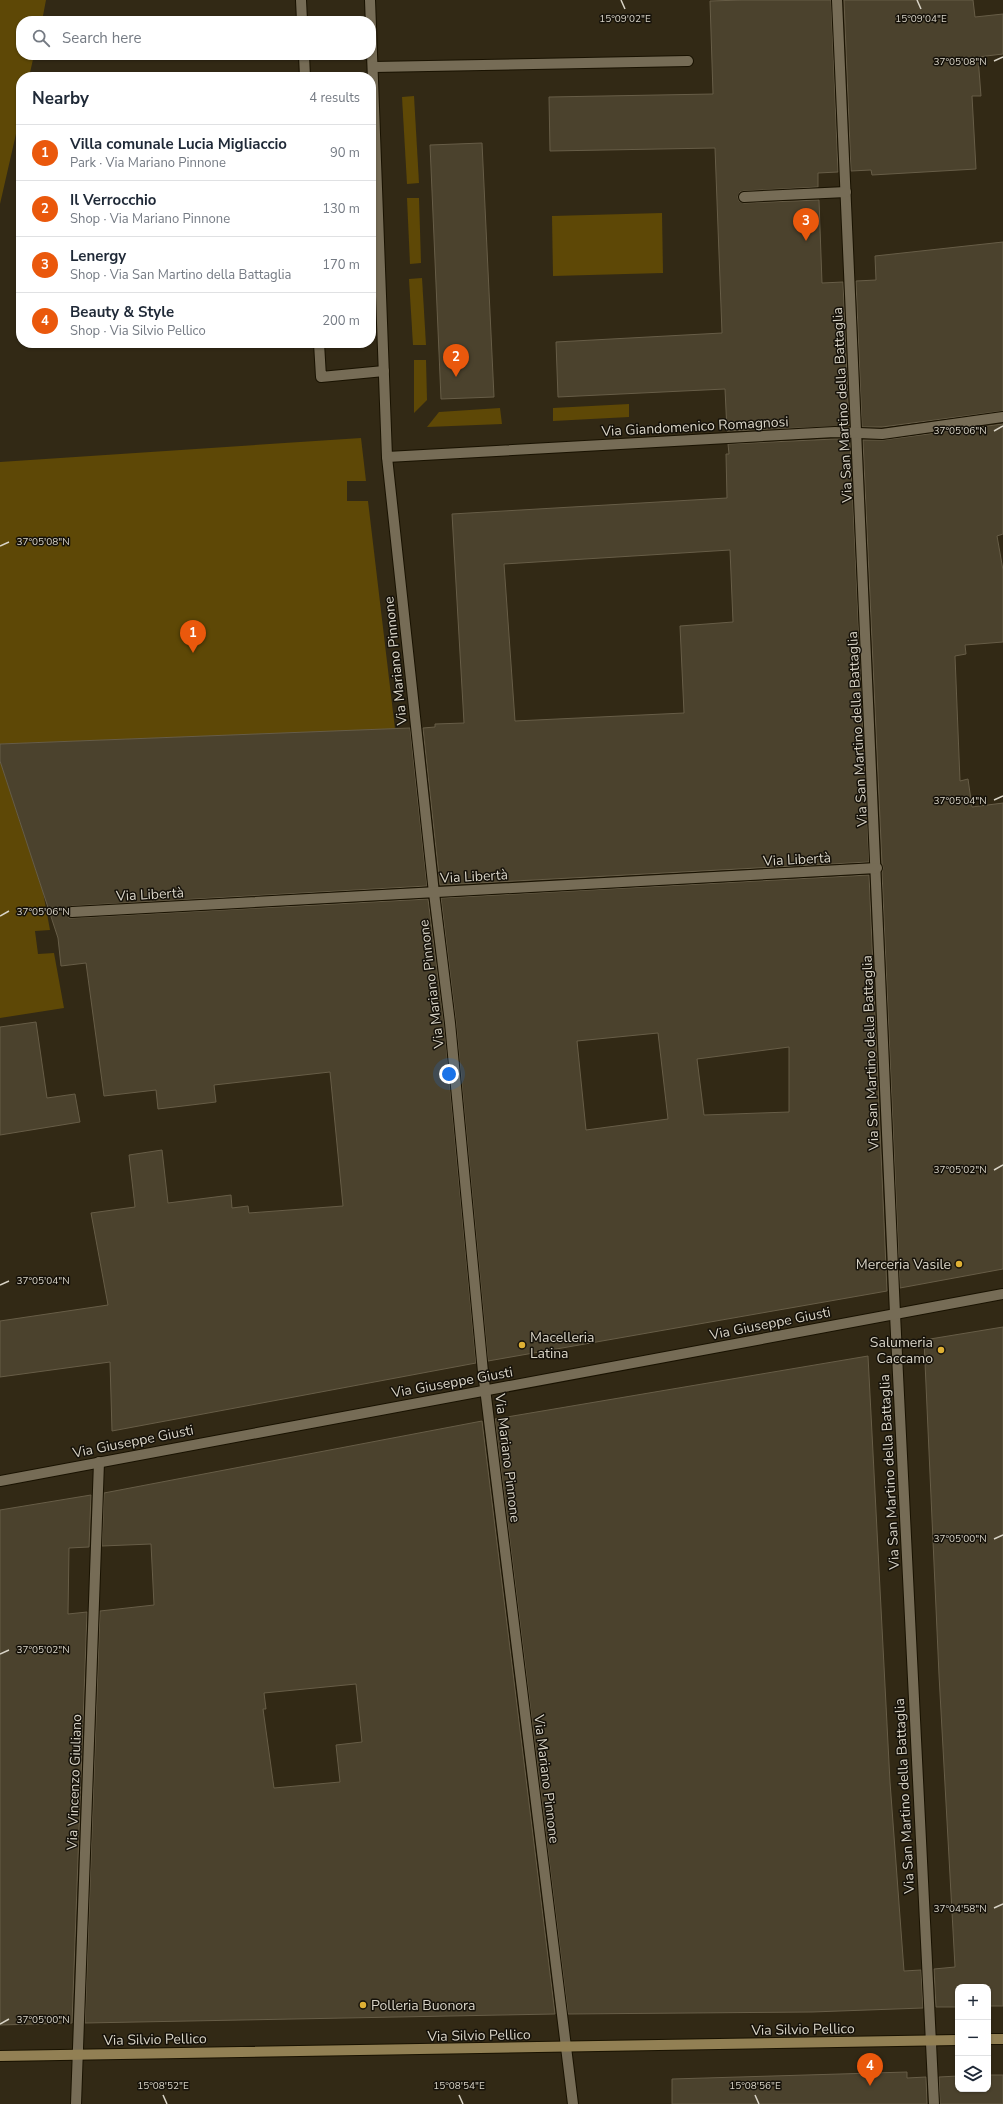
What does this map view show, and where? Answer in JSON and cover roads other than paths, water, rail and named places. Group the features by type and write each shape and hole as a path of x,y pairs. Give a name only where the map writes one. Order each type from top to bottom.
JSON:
{"main road":[{"path":"991,2039 1003,2039"},
{"name":"Via Silvio Pellico","path":"0,2056 566,2048 955,2040"}],"street":[{"path":"301,0 302,16"},
{"name":"Via Mariano Pinnone","path":"370,0 371,16"},
{"name":"Via San Martino della Battaglia","path":"837,0 858,433 895,1314 934,2104"},
{"path":"304,60 305,72"},
{"name":"Via Mariano Pinnone","path":"374,60 374,72"},
{"path":"374,67 688,61"},
{"name":"Via Mariano Pinnone","path":"376,128 387,457 434,893 450,1023 485,1390 573,2104"},
{"path":"744,198 846,192"},
{"path":"319,348 321,377 384,371"},
{"name":"Via Giandomenico Romagnosi","path":"387,457 827,432 882,434 1003,417"},
{"name":"Via Libertà","path":"72,912 877,868"},
{"name":"Via Giuseppe Giusti","path":"0,1481 1003,1294"},
{"name":"Via Vincenzo Giuliano","path":"76,2104 99,1462"}],"place":[{"name":"Lenergy","path":"806,241"},
{"name":"Il Verrocchio","path":"456,377"},
{"name":"Villa comunale Lucia Migliaccio","path":"193,653"},
{"name":"Merceria Vasile","path":"959,1264"},
{"name":"Macelleria Latina","path":"522,1345"},
{"name":"Salumeria Caccamo","path":"941,1350"},
{"name":"Polleria Buonora","path":"363,2005"},
{"name":"Beauty & Style","path":"870,2086"}]}
